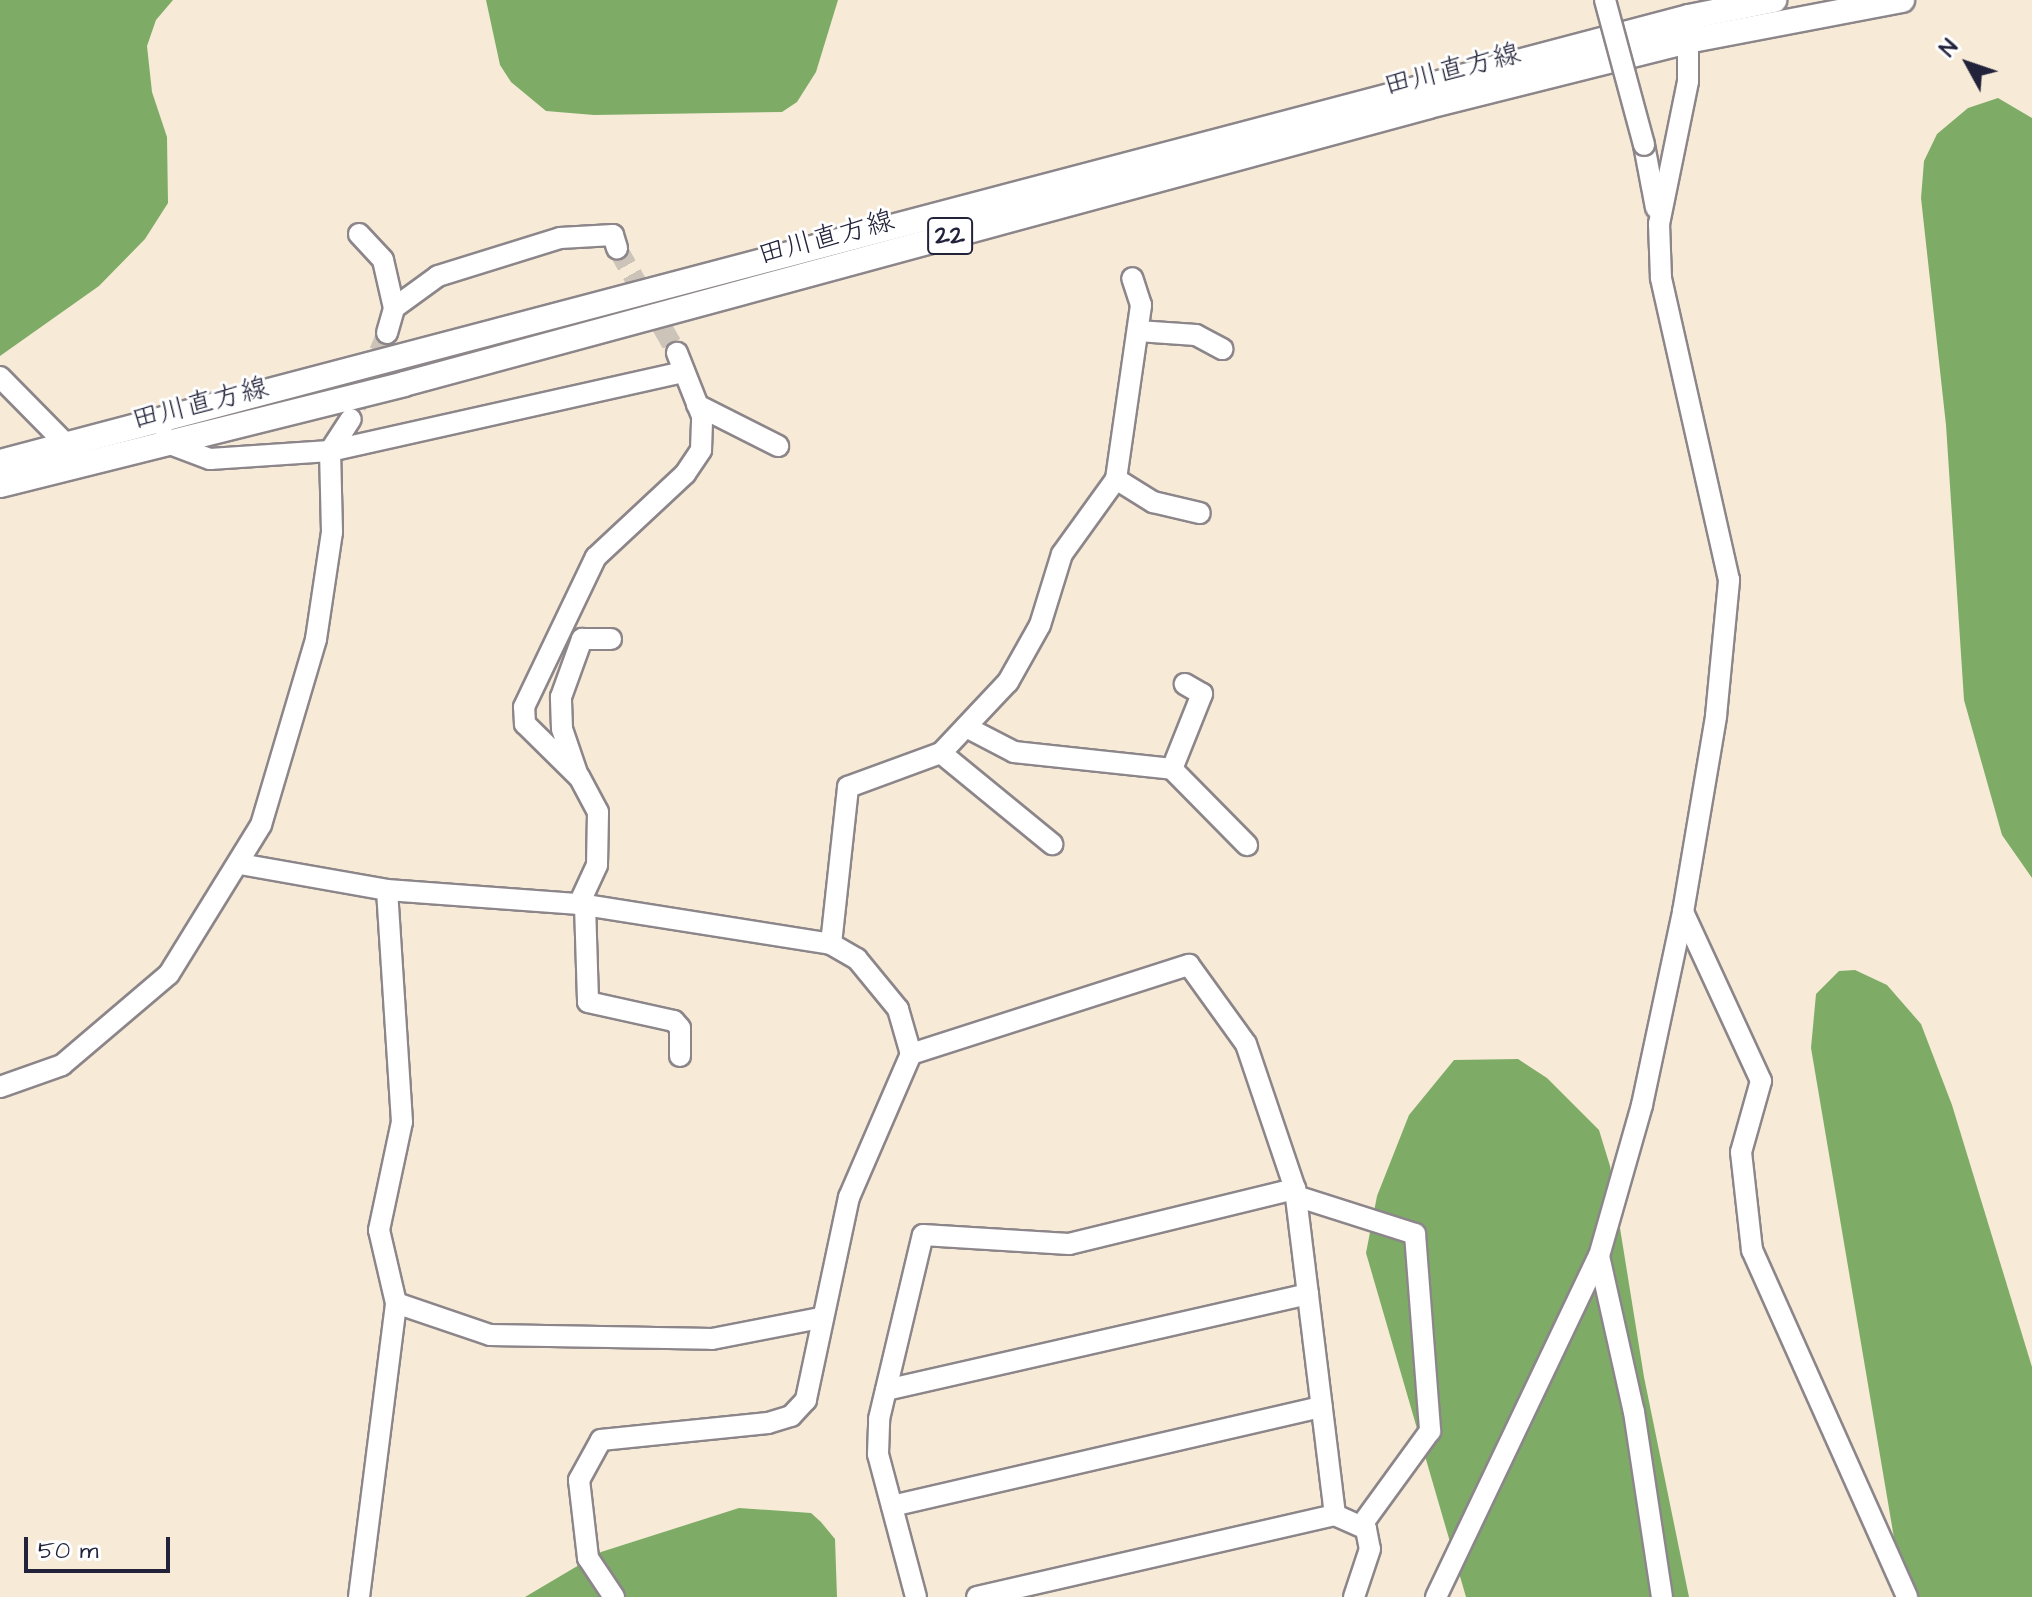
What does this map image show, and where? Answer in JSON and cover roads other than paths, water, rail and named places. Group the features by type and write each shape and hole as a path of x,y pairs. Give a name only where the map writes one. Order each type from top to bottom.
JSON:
{"main road":[{"name":"田川直方線","path":"0,485 167,443 1688,29 1774,0"},
{"name":"田川直方線","path":"0,462 157,418 495,335 1688,29 1902,0"}],"street":[{"path":"1436,1597 1599,1256 1642,1105 1683,912 1716,716 1729,580 1661,278 1659,224 1644,145 1605,0"},
{"path":"1659,224 1688,81 1688,29"},
{"path":"359,234 383,260 394,308 387,333"},
{"path":"394,308 438,276 560,238 613,235 617,248"},
{"path":"831,944 848,787 941,753 1008,682 1040,625 1062,554 1116,479 1141,305 1132,278"},
{"path":"1138,331 1196,335 1222,349"},
{"path":"157,418 167,443 210,459 330,451 680,363 697,405 701,450 685,474 596,557 524,707 525,724 579,777"},
{"path":"0,377 66,444"},
{"path":"697,405 778,446"},
{"path":"0,1087 62,1065 169,974 240,864 261,825 316,639 332,532 330,451 351,419"},
{"path":"1116,479 1153,502 1200,513"},
{"path":"611,639 582,639 561,697 562,729 579,777 598,812 597,865 582,904 588,1002 674,1021 680,1028 680,1056"},
{"path":"1172,769 1202,694 1185,684"},
{"path":"966,727 1014,752 1172,769 1247,845"},
{"path":"941,753 1052,844"},
{"path":"240,864 387,890 582,904 831,944 857,959 890,998 911,1054 849,1197 820,1318 806,1400 791,1416 768,1423 601,1440 589,1454 579,1480 588,1558 614,1597"},
{"path":"359,1597 396,1303 379,1230 402,1122 387,890"},
{"path":"1683,912 1761,1081 1741,1152 1752,1250 1907,1597"},
{"path":"911,1054 1189,965 1246,1044 1296,1193 1335,1515"},
{"path":"916,1597 878,1454 886,1390 923,1235 1069,1244 1296,1193 1415,1234 1430,1431 1361,1526"},
{"path":"1599,1256 1634,1412 1662,1597"},
{"path":"886,1390 1308,1294"},
{"path":"396,1303 490,1335 712,1339 820,1318"},
{"path":"892,1506 1322,1407"},
{"path":"977,1597 1284,1523 1335,1515 1361,1526 1370,1549 1354,1597"}],"tunnel":[{"path":"617,248 677,353"},
{"path":"356,407 387,333"}]}
